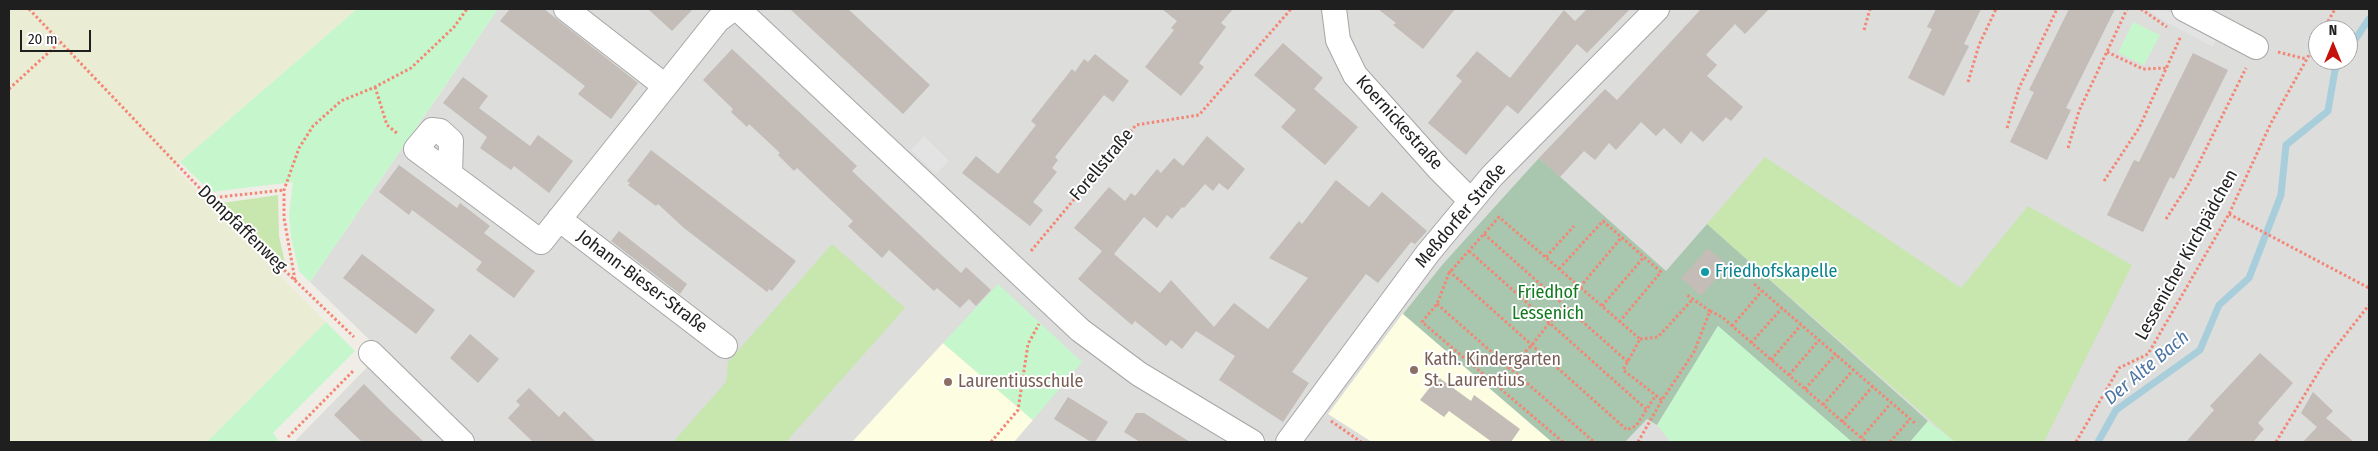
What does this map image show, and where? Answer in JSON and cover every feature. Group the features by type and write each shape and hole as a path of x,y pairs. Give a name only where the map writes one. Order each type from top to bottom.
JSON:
{"street":[{"name":"Johann-Bieser-Straße","path":"416,149 542,242 718,20 733,9"},
{"path":"738,9 1050,304 1080,330 1139,374 1252,442"},
{"name":"Koernickestraße","path":"1334,9 1338,40 1354,75 1439,169 1472,200"},
{"name":"Meßdorfer Straße","path":"1288,442 1428,253 1492,176 1657,9"},
{"path":"2184,9 2256,47"},
{"path":"571,10 665,86"},
{"name":"Johann-Bieser-Straße","path":"559,219 725,346"},
{"path":"371,353 462,442"}],"path":[{"name":"Dompfaffenweg","path":"29,9 209,198 371,353"},
{"path":"295,280 284,218 284,190 299,148 313,126 342,101 411,68 454,27 467,9"},
{"name":"Forellstraße","path":"1014,270 1136,125 1199,115 1291,9"},
{"path":"1864,30 1870,9"},
{"path":"1968,82 1979,45 1996,9"},
{"path":"2006,128 2019,88 2057,9"},
{"path":"2068,148 2079,111 2127,9"},
{"path":"2329,20 2335,9"},
{"path":"2104,181 2139,128 2182,36"},
{"path":"9,89 60,42"},
{"path":"2166,219 2188,185 2256,47 2306,59"},
{"path":"2107,52 2143,69 2167,68"},
{"name":"Lessenicher Kirchpädchen","path":"2076,442 2119,368 2148,354 2229,214 2271,123 2308,56"},
{"path":"374,87 387,125 416,149"},
{"path":"209,198 284,190"},
{"path":"2229,214 2369,288"},
{"path":"1563,442 1422,322 1437,304 1450,272 1499,217 1640,339 1658,337 1692,300"},
{"path":"1559,269 1603,221 1661,272 1620,321"},
{"path":"1546,257 1574,226"},
{"path":"1484,234 1628,362"},
{"path":"1580,287 1621,238"},
{"path":"1469,252 1646,409"},
{"path":"1602,306 1644,257"},
{"path":"1446,268 1627,430 1636,426 1656,395"},
{"path":"1754,284 1916,424"},
{"path":"1732,326 1762,291"},
{"path":"1687,295 1752,342 1866,442"},
{"path":"991,442 1018,410 1028,344 1050,304"},
{"path":"1437,304 1594,442"},
{"path":"2276,442 2327,358 2369,305"},
{"path":"1493,383 1531,346 1563,306"},
{"path":"1752,342 1782,308"},
{"path":"1638,442 1662,400 1694,352 1710,311"},
{"path":"1771,360 1801,325"},
{"path":"1640,339 1623,370 1662,400"},
{"path":"1789,375 1819,340"},
{"path":"288,437 371,353"},
{"path":"1805,390 1836,354"},
{"path":"1823,405 1854,370"},
{"path":"1842,422 1873,386"},
{"path":"1861,438 1891,403"},
{"path":"1312,408 1361,442"},
{"path":"1890,442 1910,418"}],"shaded area":[{"path":"9,9 357,9 174,167 326,322 207,442 9,442"},
{"path":"498,9 2369,9 2369,442 294,442 382,352 310,282"},
{"path":"2147,9 2164,9 2217,38 2213,47 2162,20"},
{"path":"924,136 949,161 936,174 911,150"},
{"name":"Kath. Kindergarten St. Laurentius","path":"1403,313 1552,442 1372,442 1328,414"},
{"name":"Laurentiusschule","path":"943,343 1033,420 1014,442 852,442"}],"green space":[{"path":"357,9 498,9 310,282 299,271 291,237 289,215 293,182 211,192 180,162"},
{"path":"2133,22 2160,35 2144,65 2118,53"},
{"path":"1765,157 1961,288 2028,206 2132,265 2044,442 1955,442 1707,224"},
{"name":"Friedhof Lessenich","path":"1539,158 1666,271 1707,224 1928,421 1910,442 1852,442 1718,326 1657,425 1647,419 1625,442 1552,442 1403,314 1443,264"},
{"path":"278,195 279,236 285,263 222,203"},
{"path":"832,244 905,308 786,442 673,442 726,382 728,362"},
{"path":"998,284 1082,362 1033,420 943,343"},
{"path":"326,322 355,351 273,433 280,442 207,442"},
{"path":"1718,326 1852,442 1671,442 1657,425"},
{"path":"1928,421 1955,442 1910,442"}],"building":[{"path":"510,9 544,9 638,83 611,119 578,94 585,86 500,21"},
{"path":"648,9 693,9 672,31"},
{"path":"790,9 848,9 930,85 903,114"},
{"path":"1162,9 1233,9 1221,23 1226,27 1199,63 1204,67 1181,96 1145,67 1174,30 1171,28 1177,21"},
{"path":"1378,9 1455,9 1423,49 1393,25 1396,23"},
{"path":"1587,9 1630,9 1587,53 1577,44 1518,114 1507,105 1466,155 1428,123 1462,81 1456,76 1477,51 1510,78 1564,10 1575,21"},
{"path":"1701,9 1769,9 1745,34 1735,24 1706,55 1717,65 1707,76 1743,107 1731,121 1726,117 1703,142 1691,131 1681,144 1664,128 1656,136 1641,122 1616,150 1609,143 1595,160 1584,151 1560,177 1539,158 1605,89 1617,100"},
{"path":"1936,9 1981,9 1964,44 1969,46 1944,96 1908,78 1932,29 1927,27"},
{"path":"2069,9 2115,9 2066,108 2071,110 2047,160 2010,142 2034,92 2029,90"},
{"path":"1283,43 1323,78 1314,89 1358,127 1325,165 1281,127 1296,110 1254,75"},
{"path":"732,49 857,166 852,171 935,249 961,273 966,267 991,290 976,306 969,299 960,308 937,288 934,291 889,250 882,258 848,226 853,221 797,168 794,171 778,155 780,153 749,124 747,127 731,112 733,109 703,80"},
{"path":"2193,53 2228,70 2174,179 2170,177 2143,232 2107,215 2134,160 2139,162"},
{"path":"1095,54 1129,81 1113,102 1104,95 1055,157 1058,160 1052,168 1057,172 1033,202 1043,210 1030,226 962,173 976,156 998,174 1036,125 1031,121 1072,69 1075,72 1084,59 1088,62"},
{"path":"463,77 488,96 479,108 530,146 538,135 573,161 549,193 514,166 511,170 480,148 487,137 443,103"},
{"path":"1207,136 1245,169 1228,190 1219,183 1213,191 1205,184 1172,219 1167,215 1157,228 1144,217 1114,254 1160,293 1171,280 1214,327 1234,303 1268,329 1308,278 1269,258 1299,221 1302,224 1336,180 1369,207 1382,192 1427,231 1415,244 1411,242 1378,283 1366,274 1326,326 1292,372 1309,383 1283,422 1219,380 1235,356 1196,331 1182,349 1171,340 1166,346 1135,321 1132,325 1078,279 1102,251 1074,228 1109,187 1125,201 1131,193 1135,196 1157,169 1161,173 1174,158 1183,166"},
{"path":"651,150 796,261 772,291 769,289 767,292 684,228 658,204 656,206 628,185 630,183 627,181"},
{"path":"399,165 457,208 460,203 490,226 484,233 535,271 514,298 476,270 482,262 412,210 409,215 379,192"},
{"path":"619,231 687,284 680,294 611,241"},
{"name":"Friedhofskapelle","path":"1708,248 1728,266 1701,296 1681,278"},
{"path":"362,254 435,310 416,334 343,278"},
{"path":"470,334 499,359 478,383 450,358"},
{"path":"2260,353 2293,383 2258,423 2264,429 2253,442 2186,442 2214,410 2210,406"},
{"path":"1438,377 1471,401 1474,395 1520,429 1511,442 1492,442 1449,411 1444,417 1420,400"},
{"path":"364,384 424,442 362,442 334,415"},
{"path":"529,388 559,417 564,411 596,442 533,442 508,418 520,405 516,401"},
{"path":"2313,392 2333,411 2326,418 2354,442 2303,442 2317,427 2301,413"},
{"path":"1068,397 1108,422 1095,442 1091,442 1054,419"},
{"path":"1136,413 1144,413 1190,442 1140,442 1124,432"}],"waterway":[{"name":"Der Alte Bach","path":"2358,35 2369,19"},
{"name":"Der Alte Bach","path":"2098,442 2116,410 2200,350 2219,305 2249,278 2281,195 2286,145 2328,111 2335,70"}],"place":[{"name":"Friedhofskapelle","path":"1705,272"},
{"name":"Kath. Kindergarten St. Laurentius","path":"1414,370"},
{"name":"Laurentiusschule","path":"948,382"}]}
